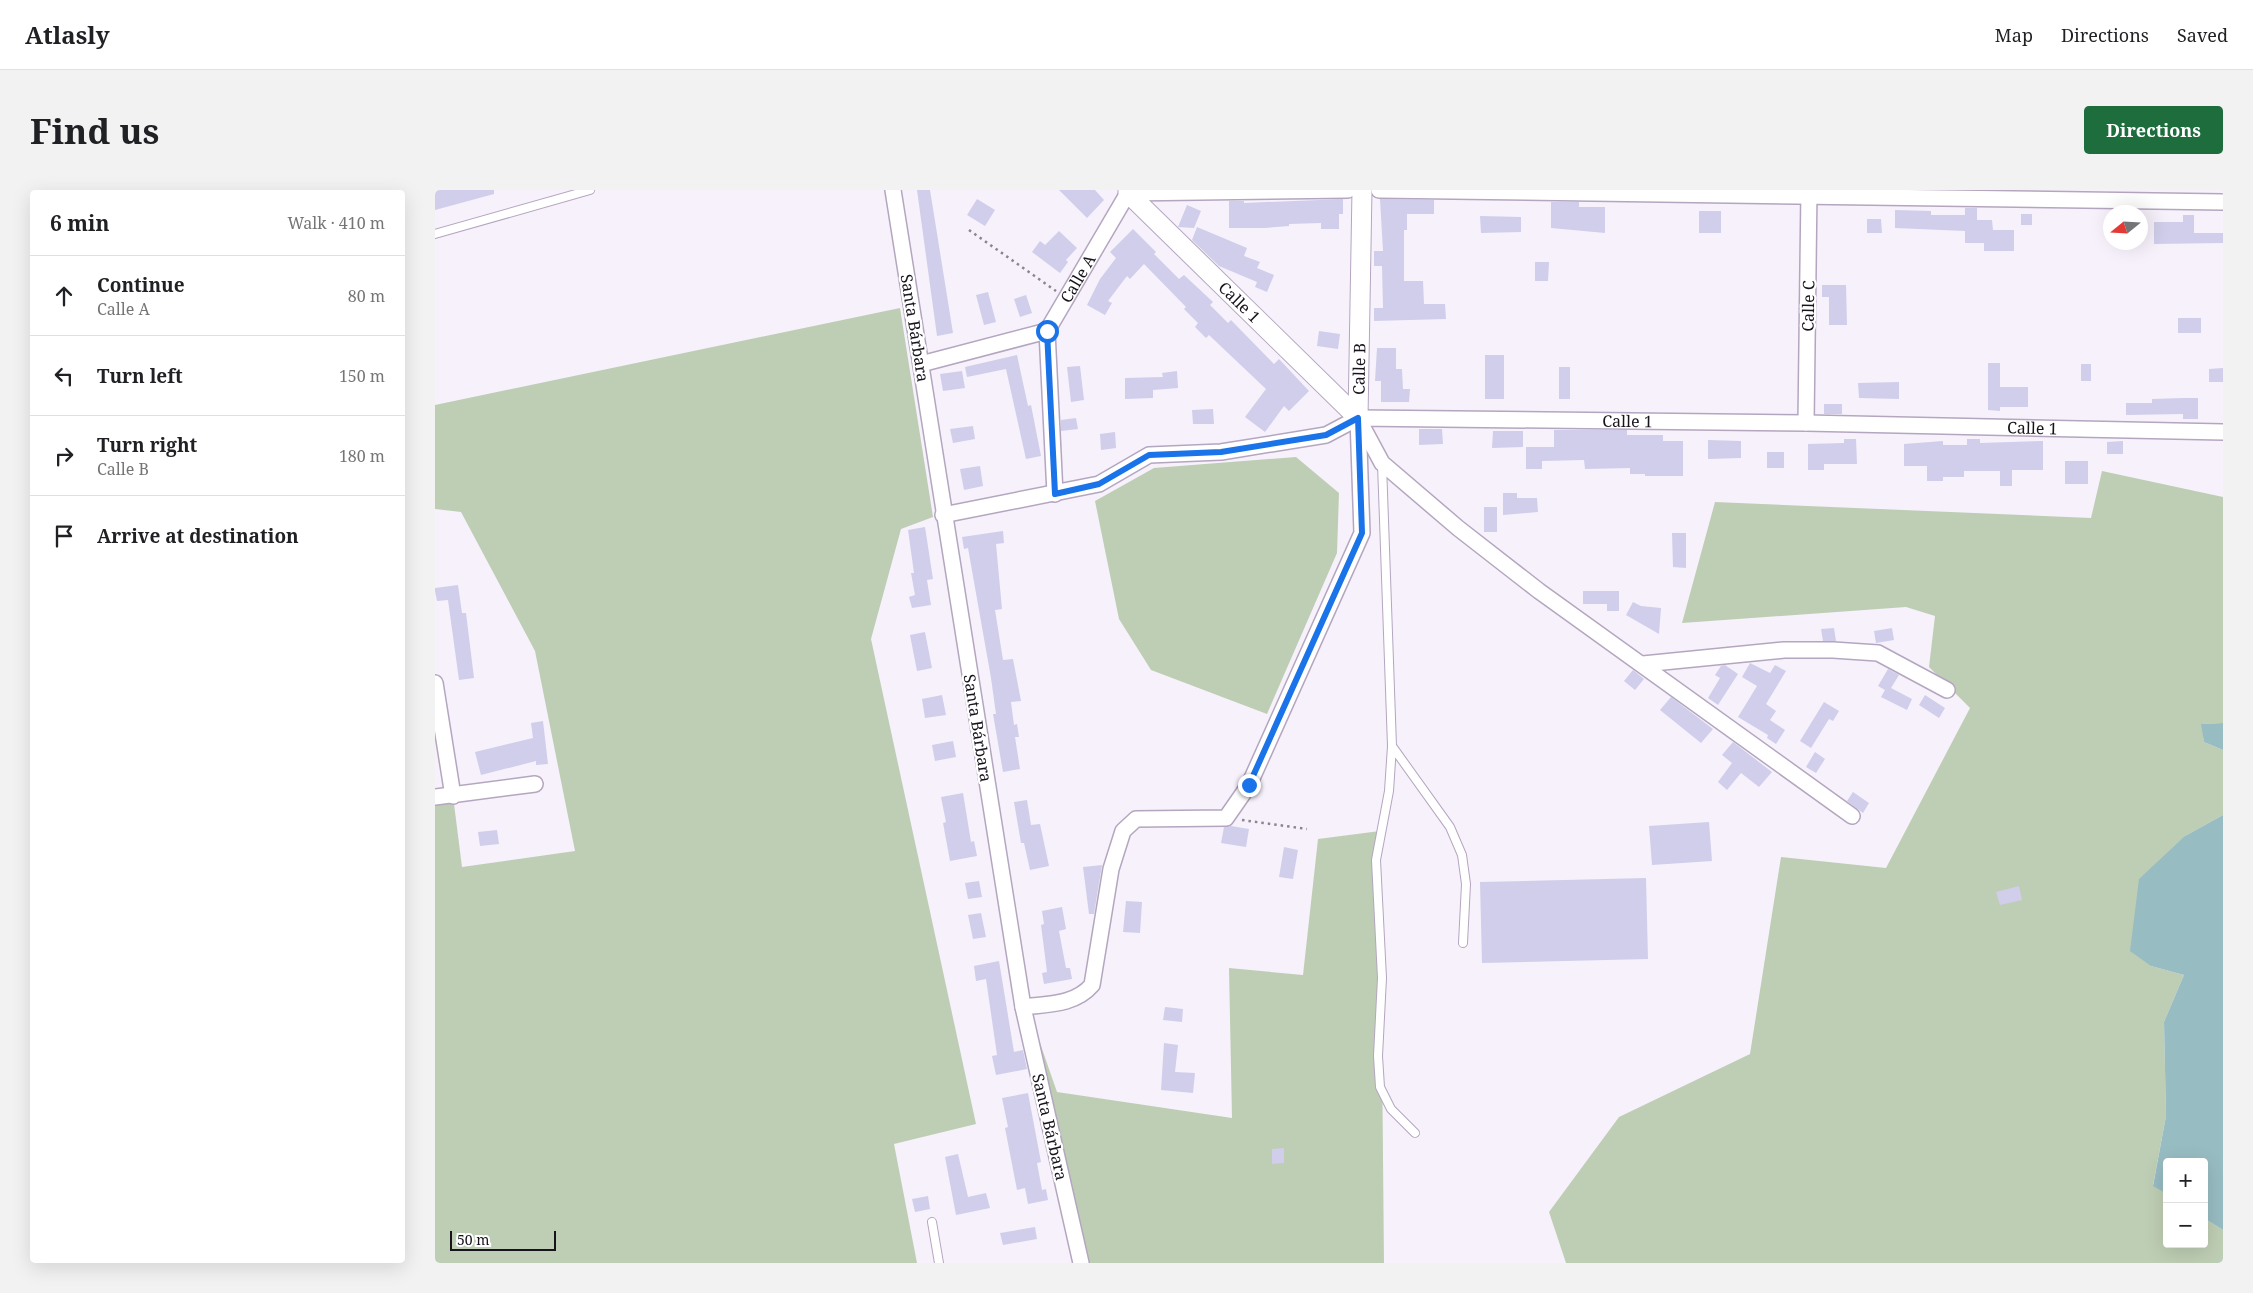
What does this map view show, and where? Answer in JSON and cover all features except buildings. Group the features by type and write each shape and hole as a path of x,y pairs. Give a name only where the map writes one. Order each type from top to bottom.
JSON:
{"street":[{"name":"Santa Bárbara","path":"893,190 943,515 1023,1006 1081,1263"},
{"path":"1127,191 1348,190"},
{"name":"Calle B","path":"1226,818 1249,785 1362,533 1358,418 1362,190"},
{"path":"1379,190 1809,192 2223,202"},
{"name":"Calle A","path":"1047,331 1127,191"},
{"name":"Calle 1","path":"1127,191 1358,418 1806,423 2223,432"},
{"name":"Calle C","path":"1806,423 1809,192"},
{"path":"921,364 1047,331 1055,494"},
{"path":"943,515 1099,484 1149,455 1221,452 1326,435 1358,418 1382,463 1458,528 1539,592 1643,664 1852,816"},
{"path":"1643,664 1785,650 1833,650 1869,653 1878,654 1947,690"},
{"path":"435,683 453,796"},
{"path":"435,797 535,784"},
{"path":"1023,1006 1067,1002 1084,994 1093,985 1111,869 1123,831 1136,819 1226,818"}],"lane":[{"path":"435,234 590,190"},
{"path":"1382,463 1392,746 1389,791 1376,860 1382,978 1379,1056 1381,1086 1391,1109 1415,1132"},
{"path":"1392,746 1450,826 1462,855 1466,884 1463,943"},
{"path":"932,1222 939,1263"}],"path":[{"path":"969,230 1067,299"},
{"path":"1226,818 1307,829"}],"green space":[{"path":"900,308 933,517 901,529 871,639 976,1124 894,1144 917,1263 435,1263 435,799 453,796 462,867 575,851 535,651 461,512 435,509 435,405"},
{"path":"1296,457 1339,493 1337,553 1267,714 1151,670 1119,619 1095,501 1154,468"},
{"path":"2102,471 2223,497 2223,723 2202,724 2204,742 2223,750 2223,815 2185,836 2151,966 2184,975 2164,1022 2166,1116 2153,1185 2163,1191 2163,1248 2208,1248 2208,1221 2223,1230 2223,1263 1566,1263 1549,1212 1619,1117 1750,1054 1781,857 1886,868 1970,708 1929,667 1935,616 1906,607 1682,623 1715,502 2091,518"},
{"path":"1380,831 1384,1263 1076,1263 1032,1020 1057,1092 1232,1118 1229,968 1303,975 1318,839"}],"water":[{"path":"2223,723 2223,750 2204,742 2201,724"},
{"path":"2223,815 2223,1230 2208,1221 2208,1158 2163,1158 2163,1192 2153,1186 2166,1116 2164,1022 2184,975 2151,966 2130,951 2139,879 2185,836"}],"route":[{"path":"1047,331 1055,494 1099,484 1149,455 1221,452 1326,435 1358,418 1362,533 1249,785"}]}
